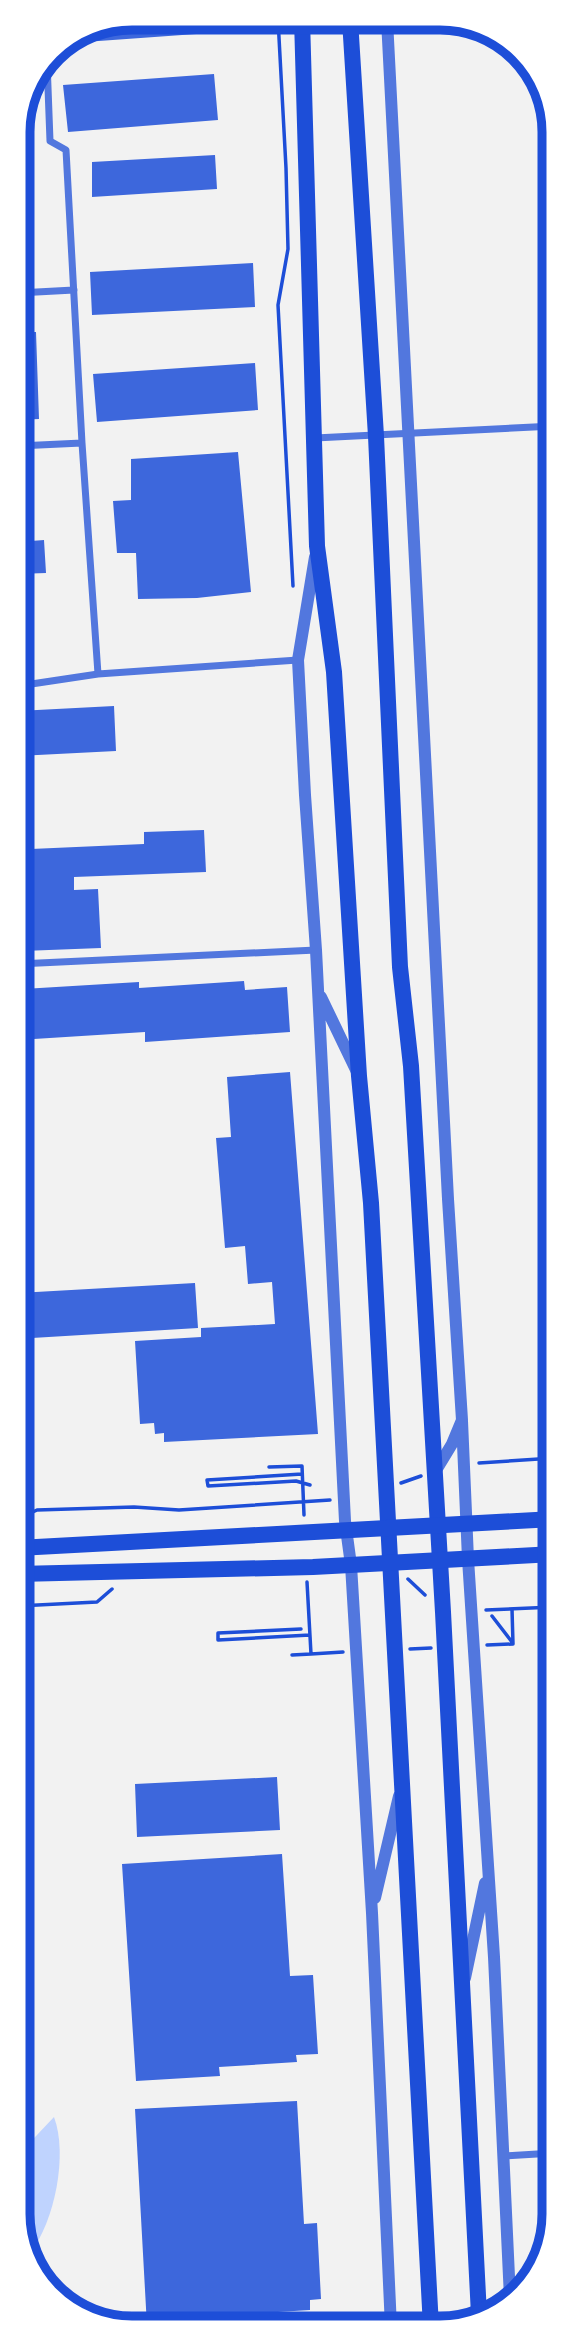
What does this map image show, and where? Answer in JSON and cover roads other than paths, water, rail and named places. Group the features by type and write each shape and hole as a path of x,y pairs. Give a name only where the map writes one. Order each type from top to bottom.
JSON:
{"main road":[{"path":"302,30 317,546 334,672 359,1076 370,1203 430,2316"},
{"path":"351,30 376,436 400,967 411,1066 438,1525 479,2308"},
{"path":"30,1547 542,1520"},
{"path":"30,1574 351,1565 542,1555"}],"street":[{"path":"388,30 448,1199 488,1868 510,2288"},
{"path":"48,75 50,141 66,150 98,674"},
{"path":"30,292 74,290"},
{"path":"314,439 542,427"},
{"path":"30,445 82,443"},
{"path":"317,546 298,660 345,1499 372,1913 390,2316"},
{"path":"30,683 98,674 298,660"},
{"path":"30,963 316,950"},
{"path":"318,991 359,1076"},
{"path":"435,1472 452,1444 462,1420"},
{"path":"372,1913 403,1782"},
{"path":"462,1992 488,1868"},
{"path":"503,2155 542,2153"}],"water":[{"path":"54,2117 60,2149 57,2187 46,2223 35,2246 30,2214 30,2142"}]}
